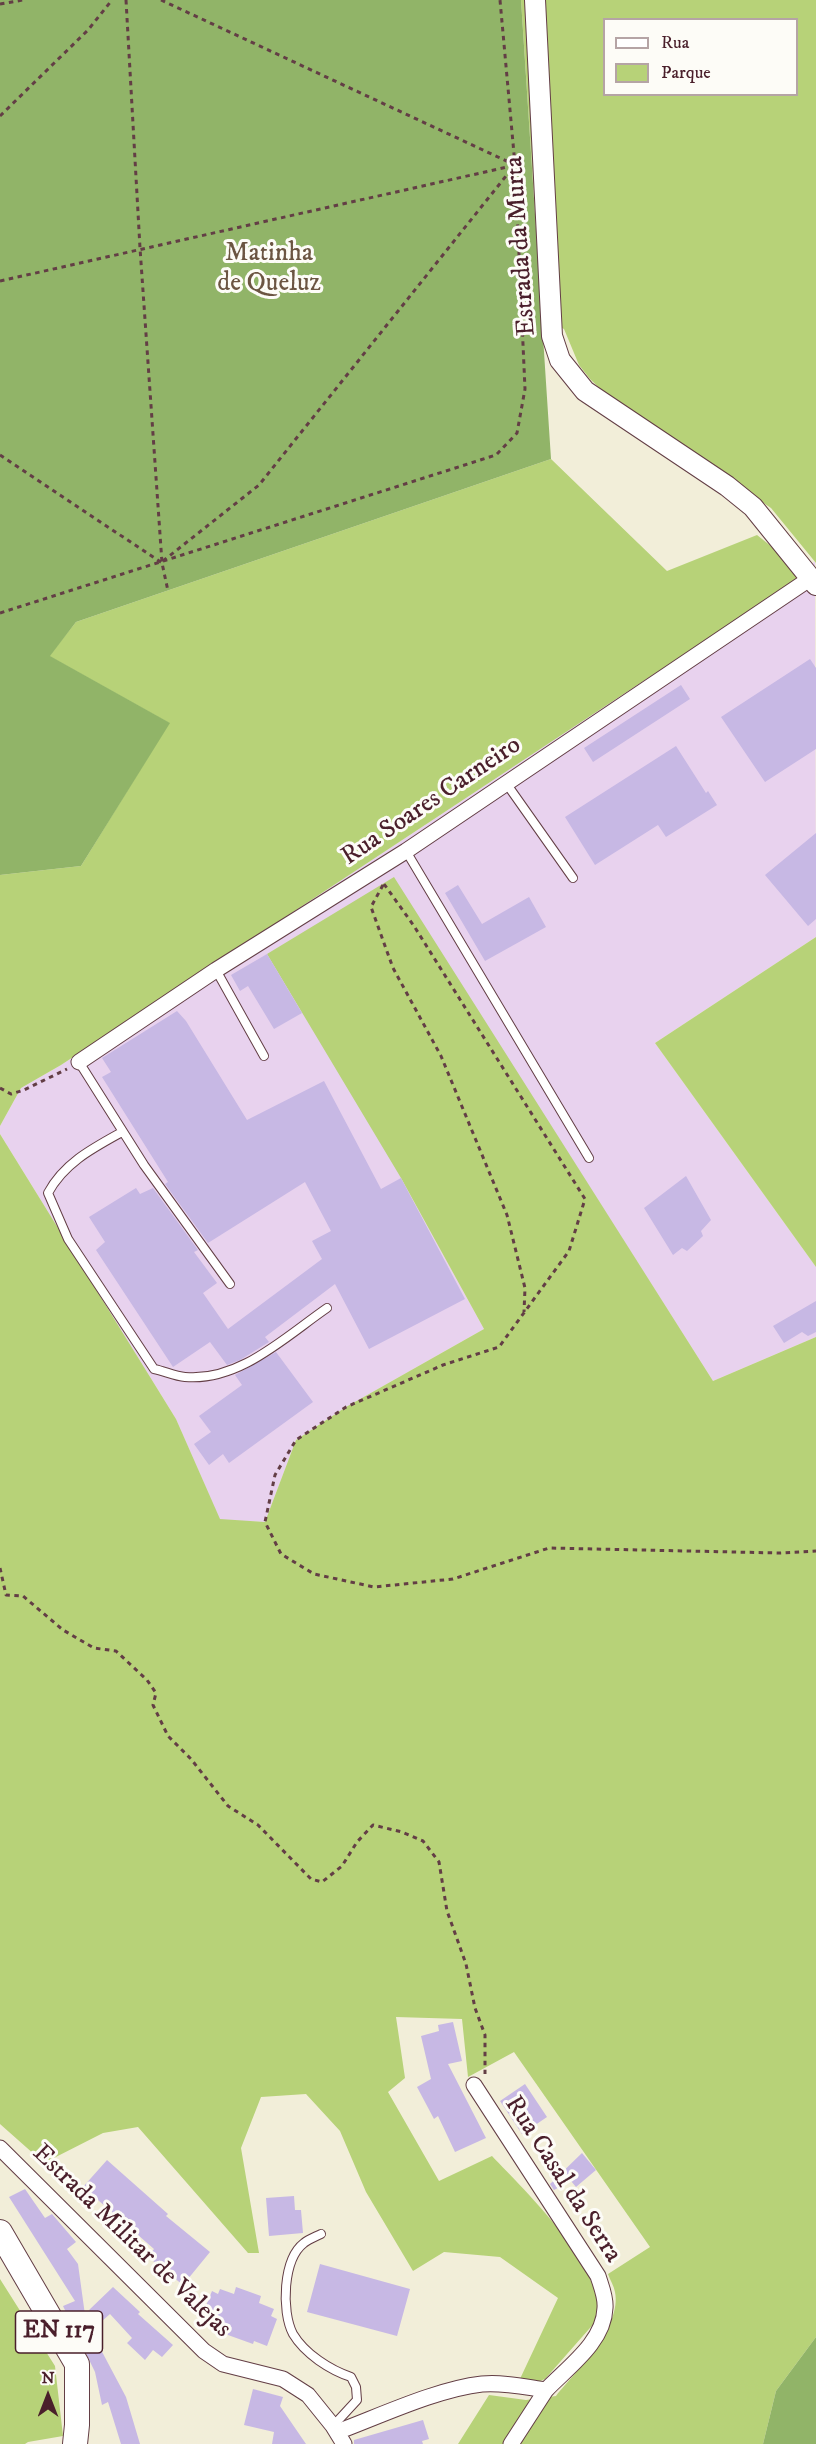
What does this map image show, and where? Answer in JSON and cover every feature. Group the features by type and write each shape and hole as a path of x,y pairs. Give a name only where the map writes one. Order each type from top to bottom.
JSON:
{"main road":[{"name":"EN 117","path":"0,2232 77,2364 75,2444"}],"street":[{"name":"Estrada da Murta","path":"535,0 552,336 560,360 585,392 727,486 753,507 813,582"},
{"name":"Rua Soares Carneiro","path":"79,1062 216,970 406,851 813,582"},
{"name":"Rua Casal da Serra","path":"474,2085 598,2276 606,2306 604,2322 595,2339 546,2390 511,2444"},
{"name":"Estrada Militar de Valejas","path":"0,2148 204,2351 224,2364 283,2379 308,2395 338,2434"},
{"path":"338,2434 437,2395 480,2384 503,2384 546,2390"}],"lane":[{"path":"506,783 516,794 573,878"},
{"path":"406,851 588,1158"},
{"path":"216,970 264,1056"},
{"path":"79,1062 122,1132 230,1284"},
{"path":"122,1132 84,1154 57,1177 48,1193 68,1239 154,1369 184,1377 216,1376 241,1367 327,1308"},
{"path":"321,2234 304,2243 294,2255 286,2293 287,2313 293,2333 304,2347 333,2371 351,2377 356,2387 357,2400 338,2434"}],"path":[{"path":"0,4 23,0"},
{"path":"0,116 88,30 112,0"},
{"path":"126,0 140,248 162,563 168,591"},
{"path":"161,0 515,165"},
{"path":"0,613 496,455 518,433 525,388 515,165 500,0"},
{"path":"0,281 515,165"},
{"path":"162,563 259,485 515,165"},
{"path":"0,455 162,563"},
{"path":"524,1314 525,1288 507,1215 441,1056 393,968 371,907 383,883 414,926 585,1199 569,1251 524,1314 499,1347 443,1365 346,1407 296,1440 275,1475 265,1522 281,1554 314,1574 374,1587 453,1579 549,1548 780,1553 816,1551"},
{"path":"0,1088 11,1094 24,1090 79,1062"},
{"path":"0,1568 6,1595 22,1596 63,1630 94,1648 116,1651 147,1680 156,1693 153,1705 168,1736 191,1759 228,1806 258,1825 310,1879 322,1882 342,1866 357,1842 373,1825 402,1832 423,1841 439,1862 447,1911 466,1964 475,2008 485,2035 485,2076 482,2099"}],"shaded area":[{"path":"815,561 816,937 655,1043 816,1267 816,1337 713,1381 393,878 401,1178 484,1329 346,1407 296,1440 265,1522 220,1520 176,1419 0,1134 0,1126 21,1088 61,1065 795,581"}],"green space":[{"name":"Matinha de Queluz","path":"0,0 521,0 551,459 76,622 50,656 170,723 81,866 0,875"},
{"path":"521,0 816,0 816,563 771,508 616,404 579,365 564,329 542,318"},
{"path":"551,459 667,571 757,535 811,578 795,581 61,1065 21,1088 0,1126 0,875 81,866 169,723 49,656 76,622"},
{"path":"394,877 713,1381 816,1337 816,2337 776,2391 763,2444 458,2444 489,2395 526,2400 556,2396 596,2348 612,2320 615,2292 608,2274 650,2247 514,2052 468,2077 462,2019 396,2017 405,2078 388,2092 439,2181 492,2156 561,2232 590,2278 597,2300 597,2320 545,2379 535,2383 519,2381 558,2298 500,2257 444,2252 413,2271 366,2192 340,2131 306,2094 261,2097 241,2148 259,2253 248,2253 138,2127 103,2133 44,2163 0,2124 0,1134 176,1419 220,1519 265,1522 296,1440 346,1407 484,1329 401,1178 267,954"},
{"path":"816,937 816,1267 655,1043"},
{"path":"0,2279 55,2366 63,2436 25,2444 0,2444"},
{"path":"816,2337 816,2444 763,2444 776,2391"}],"building":[{"path":"810,659 816,668 816,749 765,782 721,717"},
{"path":"681,685 690,699 593,762 584,748"},
{"path":"676,746 706,793 708,791 717,805 666,837 658,825 595,865 565,817"},
{"path":"816,833 816,919 808,926 765,875"},
{"path":"458,885 482,924 529,897 546,927 485,961 445,893"},
{"path":"267,954 302,1013 274,1029 248,986 240,991 231,975"},
{"path":"177,1011 186,1021 247,1120 324,1081 381,1189 401,1178 465,1299 369,1349 335,1284 265,1337 269,1342 240,1360 227,1365 210,1342 173,1367 96,1250 105,1242 89,1217 136,1188 140,1194 153,1188 198,1250 194,1252 217,1283 203,1293 228,1329 322,1259 312,1241 331,1231 305,1182 208,1243 165,1184 168,1182 102,1077 111,1072 102,1058"},
{"path":"686,1176 711,1220 701,1231 703,1236 687,1251 682,1248 673,1255 644,1208"},
{"path":"816,1301 816,1332 808,1336 802,1332 784,1343 773,1326"},
{"path":"276,1352 313,1402 229,1463 223,1454 209,1465 194,1444 211,1432 199,1416 242,1385 235,1375"},
{"path":"453,2022 462,2061 448,2064 486,2138 455,2152 438,2116 434,2119 417,2087 431,2079 421,2036 439,2031 438,2025"},
{"path":"525,2084 547,2117 522,2134 500,2101"},
{"path":"582,2153 596,2170 576,2187 571,2181 554,2190 550,2184"},
{"path":"107,2160 168,2214 166,2216 210,2252 183,2285 148,2257 154,2249 83,2187"},
{"path":"25,2189 45,2218 52,2214 76,2242 67,2249 78,2264 85,2315 126,2397 140,2444 121,2444 108,2402 102,2405 95,2372 63,2306 75,2301 9,2197"},
{"path":"294,2196 295,2210 301,2210 303,2233 269,2236 266,2198"},
{"path":"320,2264 410,2289 397,2336 307,2312"},
{"path":"113,2287 140,2312 138,2314 173,2345 162,2357 153,2350 145,2360 127,2343 132,2338 110,2314 102,2321 89,2310"},
{"path":"236,2287 261,2296 259,2303 274,2309 271,2316 277,2319 267,2346 254,2341 253,2344 214,2330 219,2325 201,2318 212,2291 218,2294 220,2289 234,2294"},
{"path":"253,2389 283,2397 280,2406 306,2444 272,2444 274,2432 244,2425"},
{"path":"423,2420 429,2439 422,2441 423,2444 354,2444 354,2440"}]}
